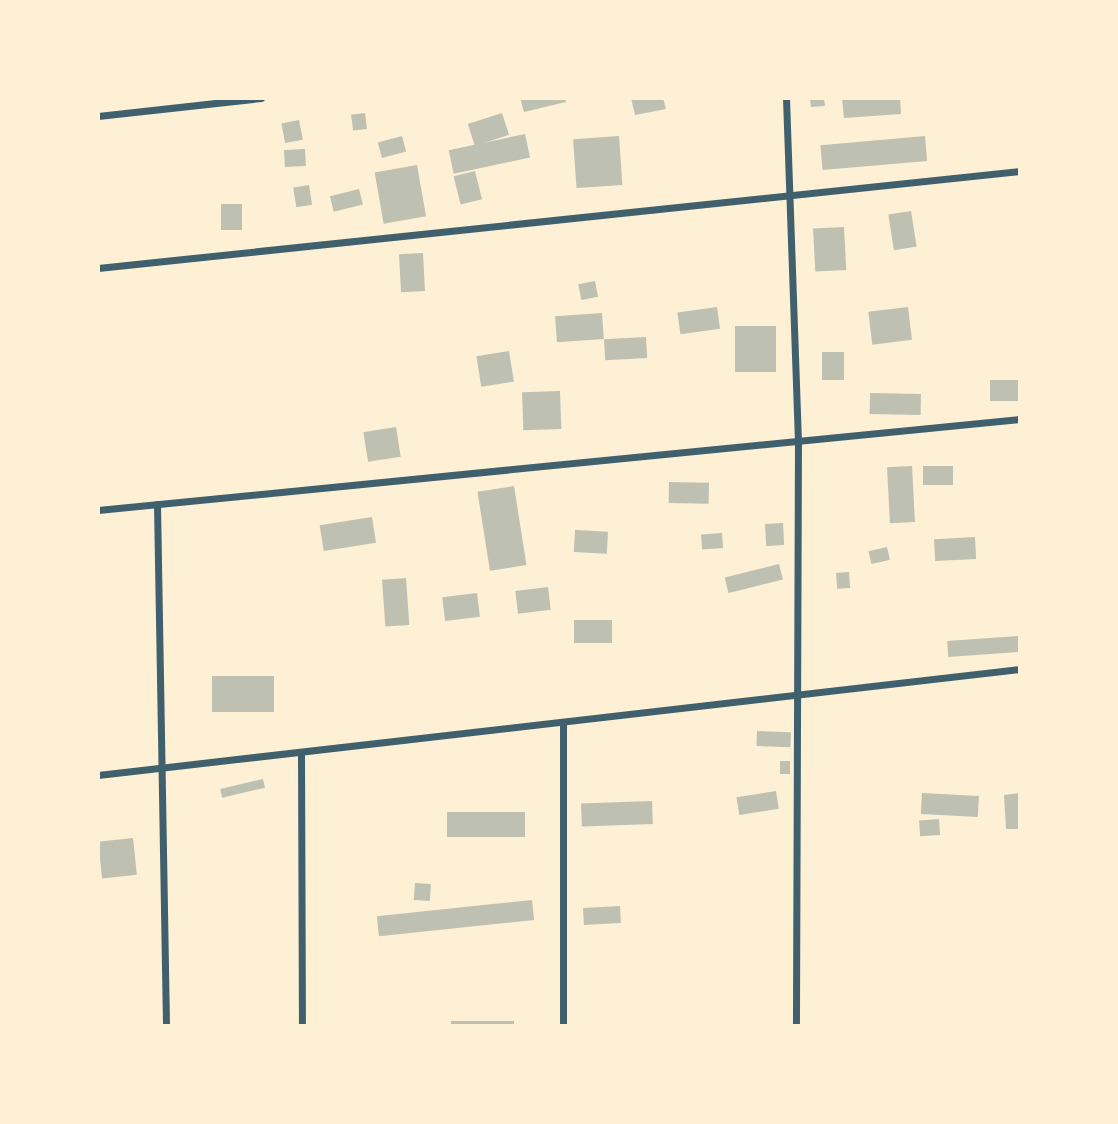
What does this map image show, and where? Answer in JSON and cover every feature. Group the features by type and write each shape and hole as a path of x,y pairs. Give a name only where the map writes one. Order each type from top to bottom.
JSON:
{"street":[{"path":"98,116 261,98"},
{"path":"786,98 798,441 796,1026"},
{"path":"98,268 1020,170"},
{"path":"98,510 1020,419"},
{"path":"157,504 166,1026"},
{"path":"98,775 1020,669"},
{"path":"563,722 563,1026"},
{"path":"301,752 302,1026"}],"building":[{"path":"520,98 565,98 566,102 524,112"},
{"path":"631,98 663,98 666,109 635,115"},
{"path":"810,98 824,98 825,106 811,107"},
{"path":"842,98 900,98 901,114 844,118"},
{"path":"365,113 367,129 353,131 351,115"},
{"path":"502,113 509,135 475,146 468,124"},
{"path":"299,120 303,140 285,143 281,123"},
{"path":"525,134 530,157 454,174 449,150"},
{"path":"402,136 406,151 382,158 378,142"},
{"path":"619,136 622,185 577,188 573,139"},
{"path":"925,136 927,161 823,170 820,145"},
{"path":"305,149 306,166 285,167 284,150"},
{"path":"417,165 426,216 384,224 375,172"},
{"path":"475,171 482,199 461,204 454,176"},
{"path":"309,185 312,205 296,207 293,188"},
{"path":"359,189 363,205 334,212 330,196"},
{"path":"221,204 242,204 242,230 221,230"},
{"path":"911,211 917,247 894,250 888,215"},
{"path":"844,227 846,270 815,272 813,229"},
{"path":"423,253 425,291 401,292 399,254"},
{"path":"595,281 598,297 581,300 578,284"},
{"path":"717,307 720,329 680,334 677,313"},
{"path":"908,307 912,340 872,345 868,312"},
{"path":"602,313 604,339 557,342 555,316"},
{"path":"735,326 776,326 776,372 735,372"},
{"path":"646,337 647,358 605,360 604,339"},
{"path":"509,351 514,382 481,387 476,356"},
{"path":"822,352 844,352 844,380 822,380"},
{"path":"990,380 1018,380 1018,401 990,401"},
{"path":"560,391 561,429 523,430 522,392"},
{"path":"870,393 921,394 921,415 870,414"},
{"path":"396,427 401,457 368,462 363,432"},
{"path":"912,466 915,522 890,523 887,467"},
{"path":"923,466 953,466 953,485 923,485"},
{"path":"669,482 709,483 709,504 669,503"},
{"path":"514,486 527,565 490,571 477,492"},
{"path":"372,517 376,543 324,551 320,525"},
{"path":"783,523 784,545 766,546 765,524"},
{"path":"575,530 608,532 607,554 574,552"},
{"path":"722,533 723,548 702,549 701,534"},
{"path":"975,537 976,559 935,561 934,539"},
{"path":"887,547 890,560 871,564 868,551"},
{"path":"779,564 783,580 729,593 725,578"},
{"path":"849,572 850,588 837,589 836,573"},
{"path":"406,578 409,625 385,627 382,580"},
{"path":"548,587 551,610 518,614 515,591"},
{"path":"477,593 480,617 445,621 442,597"},
{"path":"574,620 612,620 612,643 574,643"},
{"path":"1018,636 1019,652 948,657 947,641"},
{"path":"212,676 274,676 274,712 212,712"},
{"path":"757,731 791,732 790,747 756,746"},
{"path":"780,761 790,761 790,774 780,774"},
{"path":"263,779 265,788 222,798 220,789"},
{"path":"776,791 779,809 739,815 736,797"},
{"path":"922,793 979,796 978,817 921,814"},
{"path":"1020,793 1020,829 1006,829 1004,795"},
{"path":"652,801 653,824 582,826 581,803"},
{"path":"447,812 525,812 525,837 447,837"},
{"path":"939,819 940,835 920,836 919,820"},
{"path":"133,838 137,875 102,878 98,842"},
{"path":"415,883 431,884 430,901 414,900"},
{"path":"532,900 534,920 379,936 377,916"},
{"path":"620,906 621,923 584,925 583,908"},
{"path":"451,1021 514,1021 514,1026 451,1026"}]}
